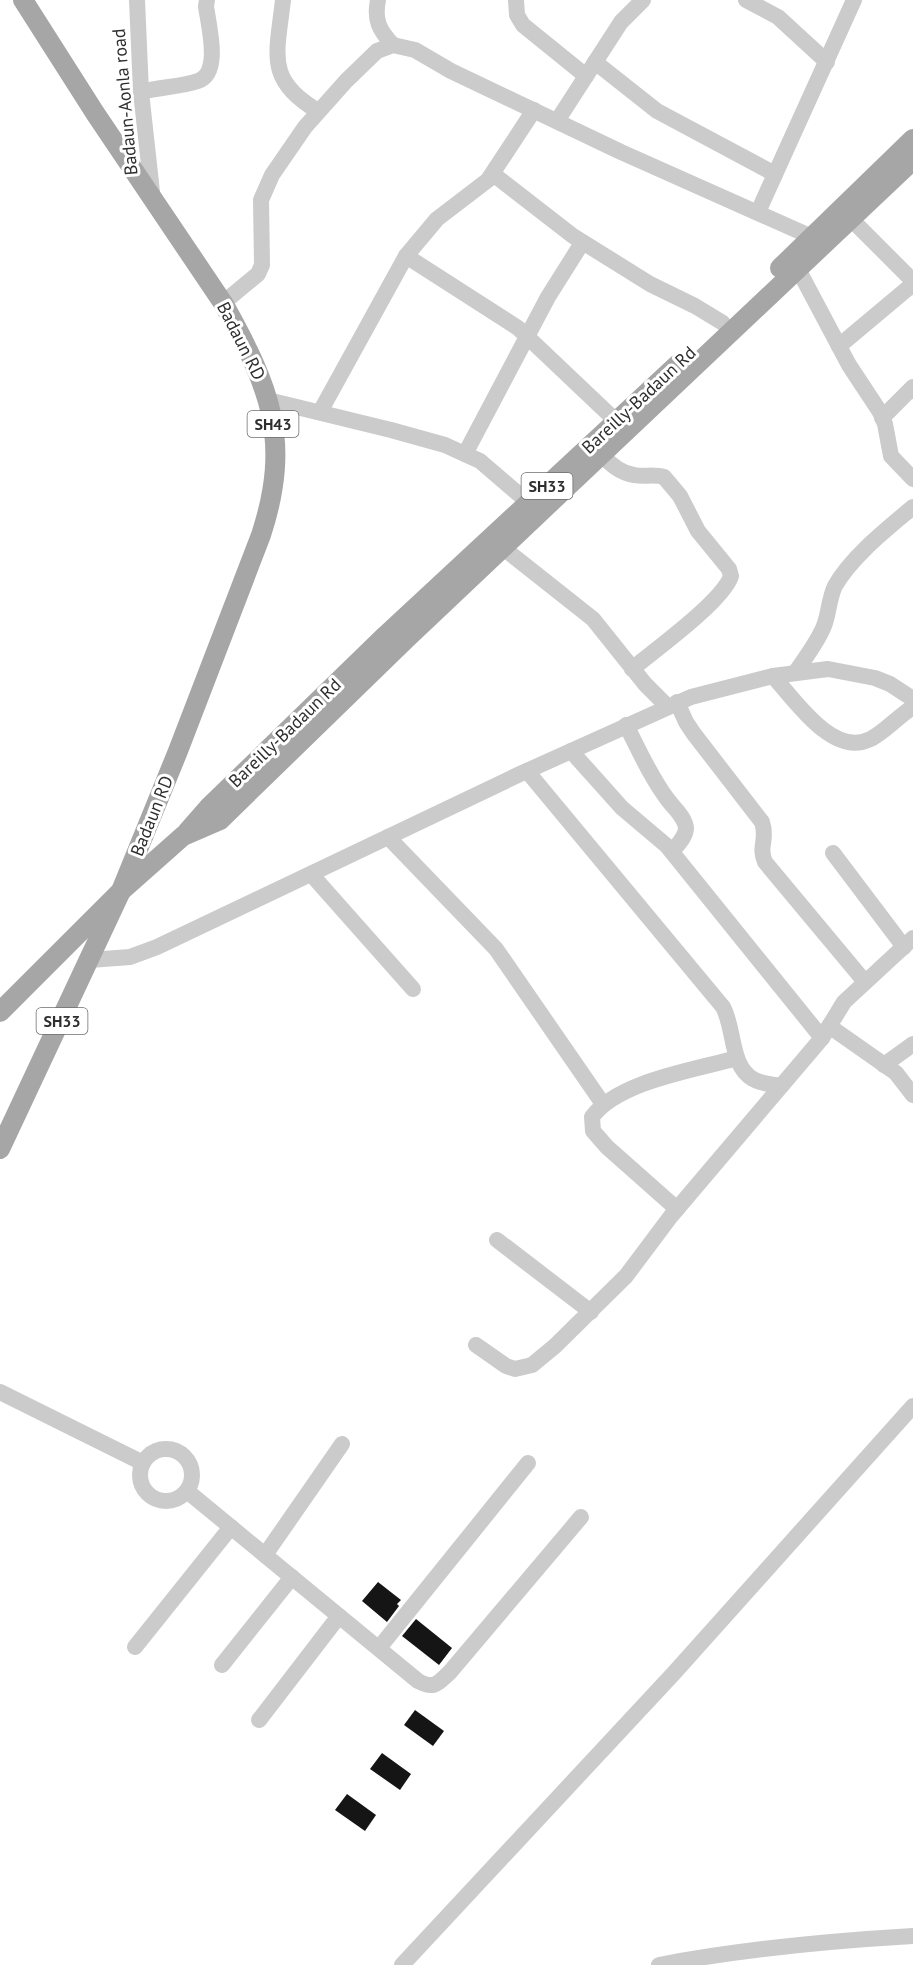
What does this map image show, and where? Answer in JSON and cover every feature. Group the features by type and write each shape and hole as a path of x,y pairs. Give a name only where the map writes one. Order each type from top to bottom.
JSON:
{"main road":[{"name":"Badaun RD","path":"23,0 153,201 223,303 245,345 268,400 276,448 274,487 269,509 218,649 121,891"},
{"name":"Bareilly-Badaun Rd","path":"183,836 208,808 386,634 529,503 615,420 818,240 913,139"},
{"name":"SH33","path":"0,1012 121,891 183,836 220,820 502,547 798,268 818,240 851,219 913,160"},
{"name":"SH33","path":"0,1149 121,891"}],"street":[{"name":"Badaun-Aonla road","path":"138,0 141,92 153,201"},
{"path":"141,92 200,81 207,75 211,66 212,54 207,0"},
{"path":"283,0 277,50 278,67 282,80 301,101 318,111"},
{"path":"378,0 375,12 376,22 381,32 393,45"},
{"path":"516,0 517,15 523,25 586,76"},
{"path":"557,121 621,22 643,0"},
{"path":"746,0 778,17 827,62"},
{"path":"758,212 854,0"},
{"path":"223,303 258,273 262,264 261,200 283,158 318,111 377,51 393,45 415,50 451,71 663,172 818,240"},
{"path":"595,62 657,111 775,174"},
{"path":"320,412 406,255 437,219 478,189 493,174 534,110"},
{"path":"493,174 582,243 650,284 695,306 723,323"},
{"path":"840,346 913,282 851,219"},
{"path":"465,454 553,289 582,243"},
{"path":"406,255 502,316 528,337 615,420"},
{"path":"798,268 885,424 891,456 913,479"},
{"path":"882,418 913,387"},
{"path":"268,400 421,438 465,454 490,469 529,503"},
{"path":"601,454 620,471 634,475 664,477 680,496 698,531 729,569 731,576 723,592 632,669"},
{"path":"795,673 819,636 830,609 834,587 866,548 913,507"},
{"path":"502,547 593,619 632,669 672,704 762,822 766,832 761,854 765,862 865,982"},
{"path":"90,960 114,959 141,954 672,704 773,676 828,669 859,674 890,684 913,699"},
{"path":"773,676 819,727 841,741 852,743 868,741 913,707"},
{"path":"626,725 655,780 686,826 685,834 672,852"},
{"path":"571,751 622,808 672,852 826,1032 896,1073 913,1095"},
{"path":"526,771 723,1007 732,1028 732,1042 737,1058 745,1072 754,1080 781,1086"},
{"path":"388,837 496,949 603,1104"},
{"path":"476,1345 506,1366 514,1369 522,1368 532,1365 591,1312 626,1276 677,1209 826,1032 844,1002 908,943 833,853"},
{"path":"311,874 413,989"},
{"path":"884,1065 913,1044"},
{"path":"677,1209 623,1163 593,1131 592,1117 603,1104 634,1086 737,1058"},
{"path":"497,1240 591,1312"},
{"path":"0,1392 143,1463"},
{"path":"402,1965 674,1673 913,1406"},
{"path":"265,1555 342,1444"},
{"path":"165,1448 182,1453 192,1467 191,1484 187,1491 181,1497 165,1502 148,1495 142,1487 140,1469 149,1454 165,1448"},
{"path":"379,1648 528,1463"},
{"path":"187,1491 427,1686 434,1686 457,1665 581,1517"},
{"path":"135,1647 231,1527"},
{"path":"222,1665 292,1577"},
{"path":"259,1720 339,1616"},
{"path":"659,1965 723,1953 913,1936"}],"building":[{"path":"378,1582 401,1600 387,1622 362,1601"},
{"path":"416,1619 452,1648 439,1665 402,1636"},
{"path":"415,1710 444,1731 433,1746 404,1725"},
{"path":"382,1753 411,1774 400,1790 370,1769"},
{"path":"347,1794 376,1815 365,1831 335,1810"}]}
